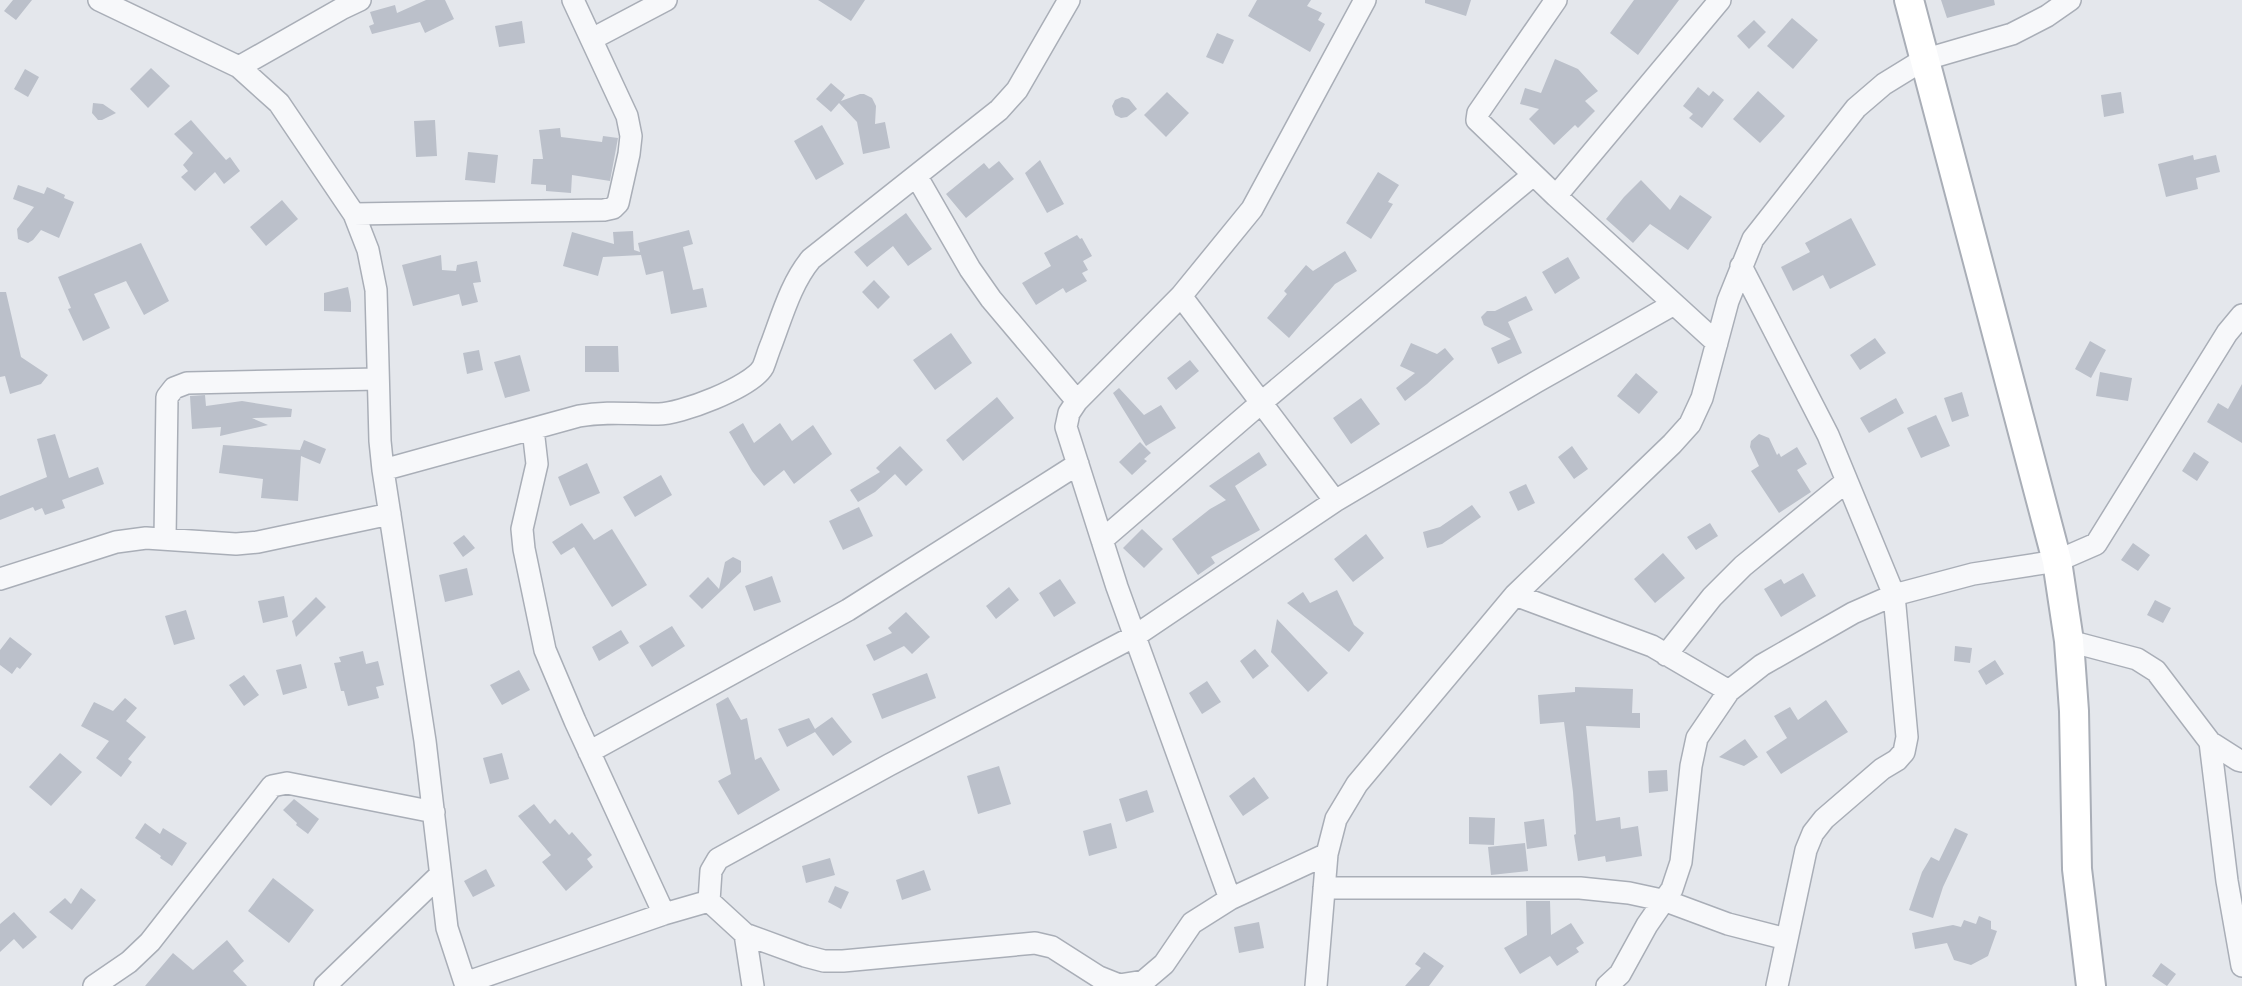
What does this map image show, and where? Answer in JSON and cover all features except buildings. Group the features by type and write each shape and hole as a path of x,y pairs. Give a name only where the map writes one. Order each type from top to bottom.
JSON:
{"street":[{"path":"99,0 239,67 279,104 354,214 368,250 376,290 380,441 383,470 434,812 447,928 466,985 664,914 709,902"},
{"path":"239,67 360,0"},
{"path":"354,214 613,208 618,203 632,136 627,116 573,0"},
{"path":"592,39 666,0"},
{"path":"383,470 600,412 657,414 672,412 737,389 752,379 762,368 801,270 811,259 999,110 1017,90 1069,0"},
{"path":"1230,898 1135,636 1066,427 1069,413 1077,401 1180,296 1252,208 1365,0"},
{"path":"1556,0 1479,113 1477,120 1533,175 1717,343"},
{"path":"1556,196 1720,0"},
{"path":"1909,0 2056,561 2069,641 2074,711 2077,869 2091,986"},
{"path":"1316,986 1327,854 1336,819 1357,784 1515,595 1690,424 1702,398 1741,266 1753,239 1856,108 1884,84 1923,60 2012,34 2048,16 2070,0"},
{"path":"1102,540 1262,402 1533,175"},
{"path":"917,177 970,269 991,299 1077,401"},
{"path":"1741,266 1828,435 1894,595 1907,736 1904,752 1897,760 1882,769 1824,819 1813,833 1806,850 1777,986"},
{"path":"1180,296 1335,501"},
{"path":"709,902 711,871 718,859 889,765 1135,636 1335,501 1536,382 1674,304"},
{"path":"1607,986 1620,974 1647,925 1672,890 1681,862 1691,766 1697,738 1729,691 1762,664 1853,613 1894,595 1973,574 2056,561 2096,544 2227,333 2242,315"},
{"path":"165,539 167,398 174,388 187,383 378,379"},
{"path":"533,429 537,464 522,529 545,650 589,752 664,914"},
{"path":"589,752 848,610 1078,464"},
{"path":"1666,655 1712,597 1743,566 1847,481"},
{"path":"0,579 116,542 146,538 236,544 258,542 390,514"},
{"path":"1515,595 1652,646 1729,691"},
{"path":"2069,641 2138,659 2156,672 2210,742 2242,761"},
{"path":"2210,742 2227,881 2242,966"},
{"path":"94,986 129,962 150,942 272,786 287,783 434,812"},
{"path":"709,902 745,934 824,961 1035,943 1052,947 1099,978 1119,985 1144,981 1164,964 1192,924 1230,898 1327,854"},
{"path":"324,986 440,875"},
{"path":"1324,888 1580,888 1629,893 1666,901 1728,924 1786,939"},
{"path":"745,934 753,986"}]}
